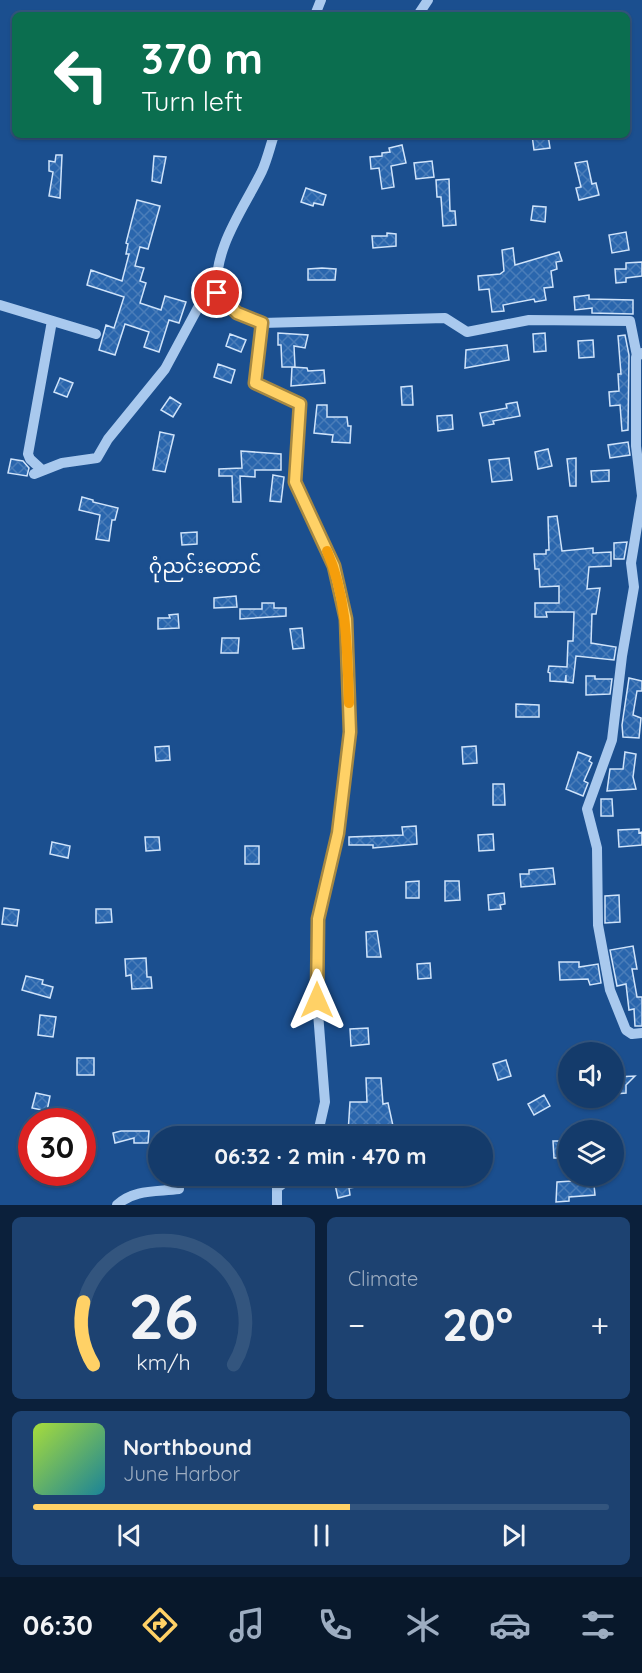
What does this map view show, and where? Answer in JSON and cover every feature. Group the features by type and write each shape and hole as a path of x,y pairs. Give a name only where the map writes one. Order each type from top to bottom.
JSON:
{"street":[{"path":"273,138 264,168 221,251 215,272 217,293 237,313 262,323 446,318 467,332 529,320 630,321 640,354 636,446 642,496 631,563 634,587 622,656 612,740 587,809 597,848 598,924 610,990 626,1030 632,1034 642,1033"},
{"path":"52,321 28,454 38,472 62,463 97,458 108,439 165,369 201,302 217,293"},
{"path":"0,305 96,334"},
{"path":"262,323 255,383 300,404 295,482 334,566 346,619 350,732 338,833 318,919 317,1000 325,1102 320,1126"},
{"path":"277,1205 277,1188 280,1186"},
{"path":"117,1205 125,1197 145,1192 179,1189"}],"building":[{"path":"532,138 548,138 550,148 534,150"},
{"path":"402,145 406,163 391,166 394,187 382,189 379,168 371,169 370,157 382,156 382,153 390,152 389,148"},
{"path":"56,155 62,155 60,198 49,196 53,172 49,171 49,161 55,162"},
{"path":"154,156 166,157 161,183 152,181"},
{"path":"432,161 434,177 416,179 414,163"},
{"path":"587,161 592,184 596,183 599,195 579,200 576,188 581,187 575,163"},
{"path":"449,179 450,211 455,211 456,225 443,226 441,197 437,197 436,180"},
{"path":"306,188 326,195 323,205 314,203 313,206 301,202"},
{"path":"137,200 160,206 148,249 140,247 135,266 144,268 140,281 146,283 140,303 161,310 165,296 186,302 179,323 169,320 159,352 144,347 149,332 125,324 115,355 99,350 106,325 114,328 124,297 87,285 91,270 122,281 129,254 126,254 128,244 126,243"},
{"path":"533,206 546,207 545,222 531,220"},
{"path":"626,232 629,250 612,253 609,235"},
{"path":"387,233 396,234 396,246 373,248 372,236 387,236"},
{"path":"513,248 515,265 559,252 562,261 556,262 557,269 551,271 553,287 544,288 546,300 535,302 534,299 503,305 504,311 492,312 489,289 479,290 478,276 500,274 504,271 502,250"},
{"path":"642,262 642,276 626,278 626,282 616,283 615,269 626,269 626,263"},
{"path":"308,269 336,269 335,280 308,280"},
{"path":"589,295 589,299 633,300 633,314 592,313 592,308 575,310 574,297"},
{"path":"278,333 308,335 305,348 294,346 295,367 282,367"},
{"path":"545,333 546,351 534,352 533,334"},
{"path":"230,334 246,340 241,352 226,346"},
{"path":"625,335 629,355 628,430 622,431 620,405 610,406 609,392 619,391 618,374 621,374 618,336"},
{"path":"593,340 594,357 579,358 578,341"},
{"path":"507,345 509,360 465,368 466,350"},
{"path":"218,364 235,370 231,383 214,377"},
{"path":"292,367 307,368 308,371 324,370 325,383 291,386"},
{"path":"60,378 73,383 67,397 54,392"},
{"path":"412,386 413,405 402,405 401,387"},
{"path":"170,397 181,404 173,417 161,410"},
{"path":"517,402 520,416 493,421 494,424 483,426 480,413 507,408 506,404"},
{"path":"317,405 327,405 327,417 347,417 348,426 351,426 350,443 332,442 333,435 314,433"},
{"path":"452,415 453,429 438,431 437,416"},
{"path":"160,432 174,435 165,472 153,470"},
{"path":"628,442 630,455 610,458 608,445"},
{"path":"548,449 552,466 538,469 535,452"},
{"path":"241,451 281,454 281,470 255,470 255,477 240,476 241,502 233,502 232,476 219,476 219,469 242,468"},
{"path":"509,458 512,480 492,482 489,460"},
{"path":"576,458 576,486 570,486 567,459"},
{"path":"11,459 23,461 29,468 27,476 8,473"},
{"path":"609,470 609,481 592,482 591,471"},
{"path":"273,475 284,477 281,502 270,501"},
{"path":"82,497 118,508 115,520 112,520 109,541 96,539 100,515 79,510"},
{"path":"557,516 562,551 593,548 593,553 611,552 611,566 589,567 587,589 600,588 596,614 592,614 591,643 616,647 614,660 576,656 573,683 566,682 566,675 565,682 550,681 548,672 549,666 567,667 568,641 573,641 574,612 546,612 547,617 535,617 535,603 559,603 559,586 540,587 539,569 535,569 534,554 546,554 546,550 549,550 548,517"},
{"path":"197,532 197,544 182,545 181,533"},
{"path":"627,542 624,559 614,559 614,543"},
{"path":"236,596 237,607 214,608 214,598"},
{"path":"262,603 274,603 274,608 286,608 286,616 240,619 240,609 262,609"},
{"path":"178,614 179,628 158,629 158,618 170,618 169,615"},
{"path":"302,628 304,648 293,649 290,629"},
{"path":"222,638 239,638 238,653 221,653"},
{"path":"586,676 595,676 595,679 612,679 610,694 586,695"},
{"path":"629,678 642,681 642,691 637,691 633,715 641,718 639,738 623,737 622,725"},
{"path":"516,704 539,705 539,717 516,717"},
{"path":"169,746 170,760 156,761 155,747"},
{"path":"476,746 477,763 463,764 462,747"},
{"path":"578,752 591,757 589,761 592,763 584,781 588,783 583,796 566,789"},
{"path":"625,752 636,754 633,777 636,789 607,791 610,769 623,769"},
{"path":"493,784 504,784 505,805 493,805"},
{"path":"601,799 612,799 613,816 601,816"},
{"path":"416,826 417,844 373,848 373,845 349,845 349,837 403,835 402,827"},
{"path":"639,829 639,833 642,832 642,845 619,847 618,830"},
{"path":"493,834 494,850 479,851 478,835"},
{"path":"145,837 159,837 160,850 146,851"},
{"path":"52,842 70,846 68,858 50,854"},
{"path":"245,846 259,846 259,864 245,864"},
{"path":"553,868 555,884 521,887 520,874 529,874 529,870"},
{"path":"419,881 419,898 406,898 406,882"},
{"path":"445,881 459,881 460,900 445,901"},
{"path":"504,893 505,904 500,905 501,909 489,910 488,895"},
{"path":"619,895 620,922 605,923 605,896"},
{"path":"4,908 19,910 17,926 2,924"},
{"path":"96,909 111,909 112,922 96,923"},
{"path":"377,931 381,957 367,957 366,932"},
{"path":"633,946 637,969 632,969 637,997 642,997 642,1026 635,1026 634,1009 629,1010 626,984 617,986 610,950"},
{"path":"146,958 147,977 151,977 152,988 132,989 131,975 126,976 125,959"},
{"path":"559,962 579,962 579,967 598,964 601,983 590,985 588,979 560,980"},
{"path":"430,963 431,978 418,979 417,964"},
{"path":"26,976 43,980 42,984 53,987 50,998 22,990"},
{"path":"40,1015 56,1017 53,1037 38,1035"},
{"path":"368,1028 369,1044 351,1046 350,1029"},
{"path":"77,1058 94,1058 94,1075 77,1075"},
{"path":"506,1060 511,1076 498,1080 493,1064"},
{"path":"635,1076 626,1085 626,1093 624,1093 624,1077"},
{"path":"366,1078 381,1078 383,1104 388,1103 393,1126 348,1126 350,1102 367,1102"},
{"path":"36,1093 50,1096 48,1108 32,1108"},
{"path":"544,1095 550,1106 534,1115 528,1104"},
{"path":"148,1131 148,1143 134,1143 134,1138 115,1143 113,1133"},
{"path":"553,1141 558,1141 558,1158 554,1158"},
{"path":"557,1182 558,1186 594,1186 595,1195 569,1197 569,1201 556,1202"},
{"path":"335,1186 362,1186 349,1188 350,1195 338,1198"}],"slow traffic":[{"path":"327,551 334,566 346,619 349,703"}],"district":[{"name":"ဂုံညင်းတောင်","path":"205,565"}],"route":[{"path":"217,293 237,313 262,323 255,383 300,404 295,482 334,566 346,619 350,732 338,833 318,919 317,1000"}]}
